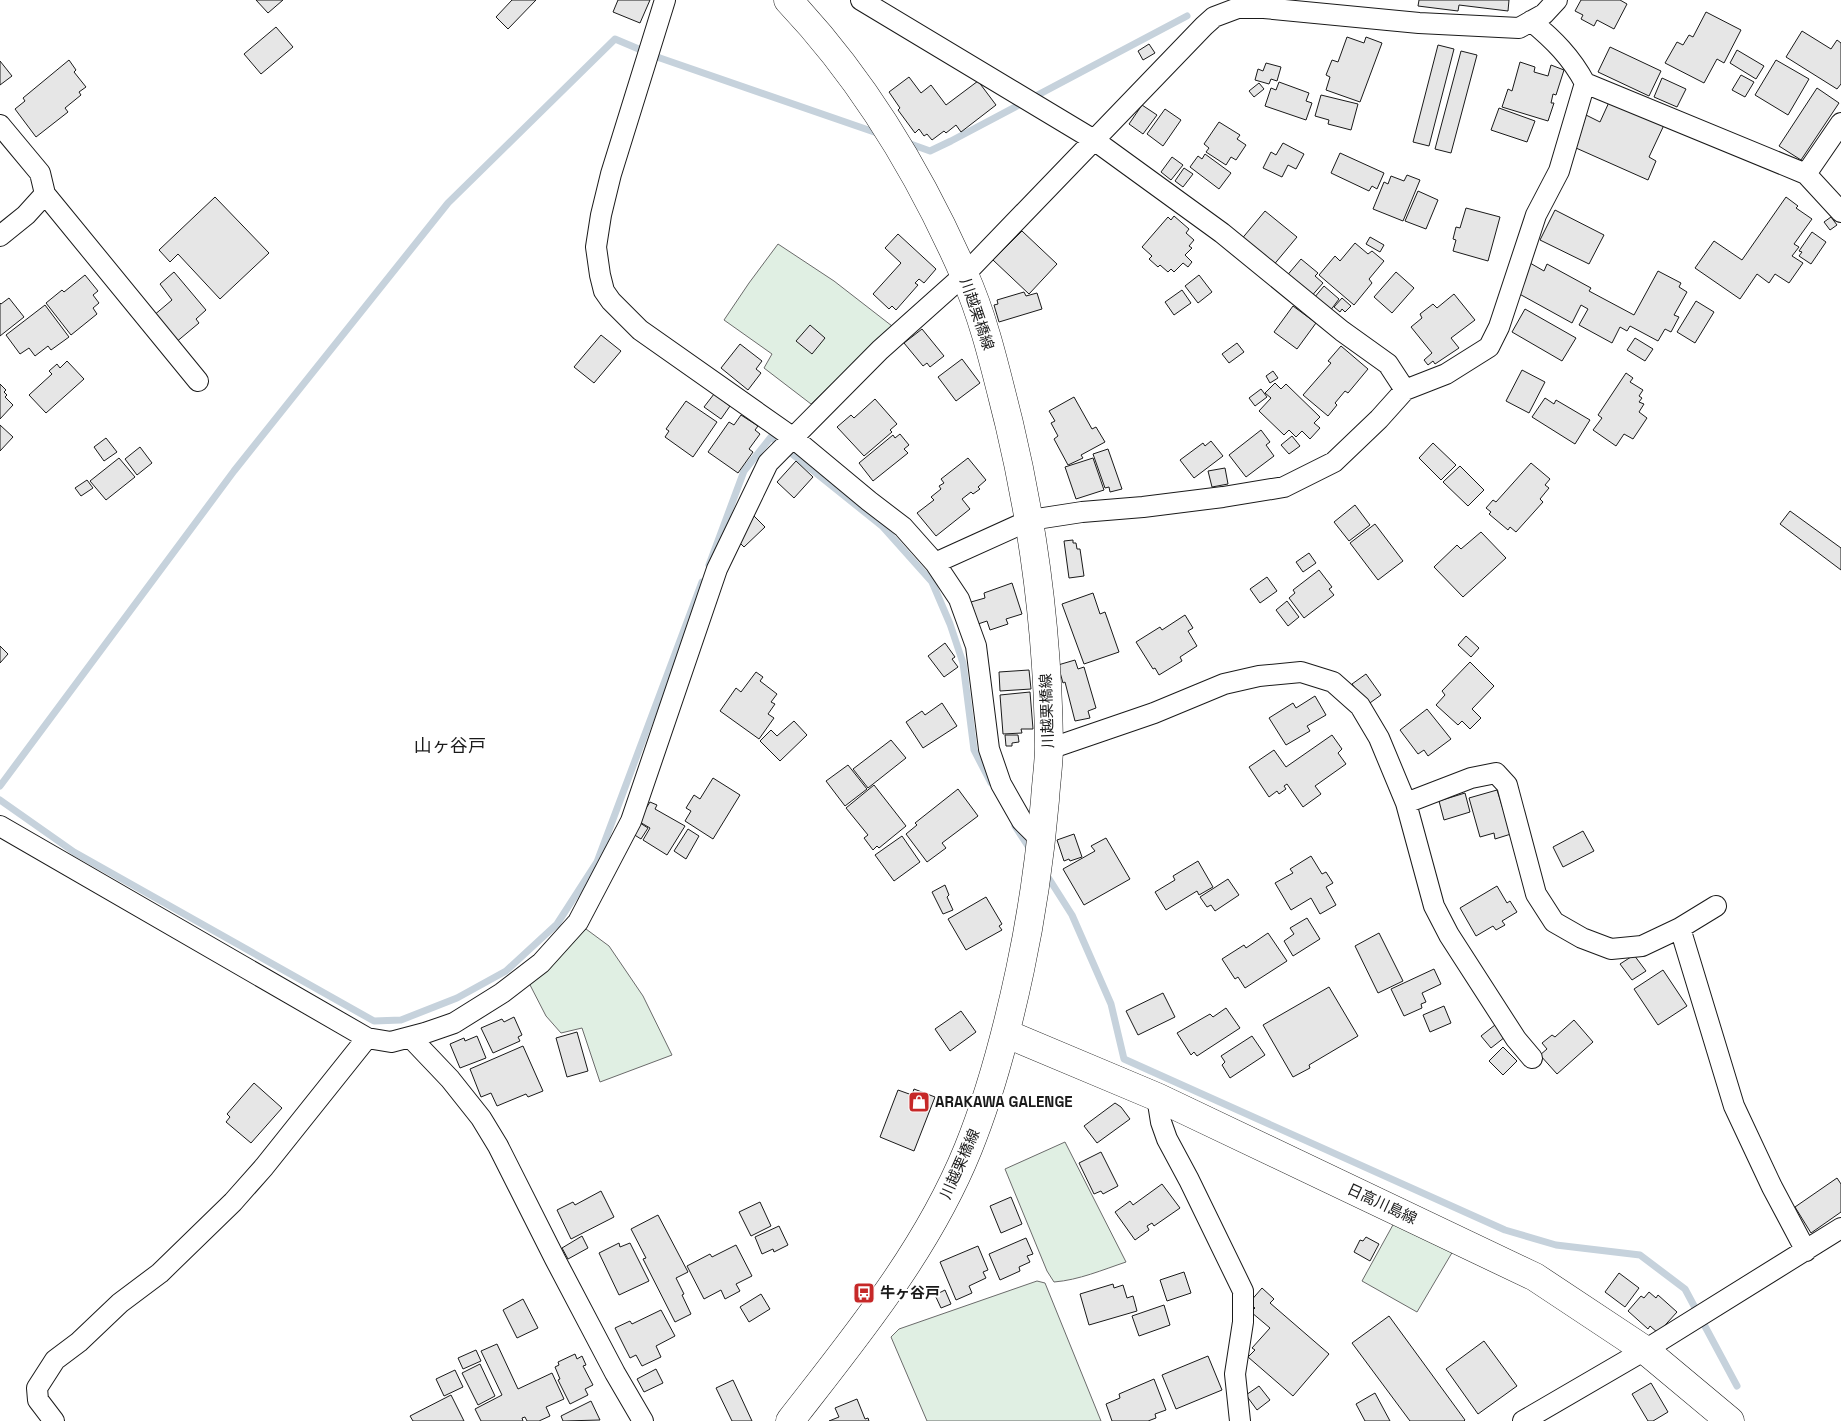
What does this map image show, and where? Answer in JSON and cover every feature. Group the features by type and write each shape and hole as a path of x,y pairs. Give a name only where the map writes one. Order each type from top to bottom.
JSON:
{"main road":[{"name":"川越栗橋線","path":"788,0 811,24 855,81 916,176 964,275 985,331 1020,470 1030,520 1045,652 1049,749 1041,840 1028,932 1007,1034 992,1087 968,1151 942,1204 913,1256 880,1305 790,1421"},
{"name":"日高川島線","path":"1007,1034 1157,1097 1535,1277 1645,1350 1730,1421"}],"street":[{"path":"665,0 611,174 601,216 596,247 604,291 640,330 792,437 848,485 904,527 936,563 959,599 976,646 989,748 1001,784 1022,821 1041,840"},
{"path":"862,0 1094,140 1222,233 1342,331 1388,364 1405,390"},
{"path":"0,826 367,1038 391,1042 454,1023 502,993 541,963 578,922 631,821 717,569 768,463 880,350 964,275 1204,26 1214,17 1238,8 1264,8 1419,23 1519,28 1544,14 1557,0"},
{"path":"1531,21 1553,39 1575,64 1585,83 1806,174 1841,212"},
{"path":"936,563 1030,520 1082,512 1223,497 1284,487 1334,462 1379,419 1405,390 1446,374 1490,347 1536,215 1560,171 1585,83"},
{"path":"1806,174 1841,123"},
{"path":"0,125 40,173 44,194 198,381"},
{"path":"0,236 26,215 44,194"},
{"path":"1049,749 1154,713 1224,684 1259,676 1300,672 1333,682 1360,706 1379,738 1406,803 1434,906 1449,936 1516,1038 1532,1058"},
{"path":"1406,803 1471,778 1496,774 1507,785 1536,894 1554,922 1582,938 1611,948 1642,946 1680,928 1716,906"},
{"path":"1680,928 1734,1106 1772,1187 1806,1251"},
{"path":"410,1037 450,1079 481,1118 498,1146 555,1259 642,1421"},
{"path":"54,1421 38,1400 37,1388 55,1360 79,1342 120,1303 160,1273 233,1202 264,1167 367,1038"},
{"path":"1157,1097 1161,1122 1167,1138 1190,1180 1243,1291 1243,1322 1235,1374 1240,1421"},
{"path":"1523,1421 1645,1350 1841,1228"}],"green space":[{"path":"778,244 834,281 892,326 811,404 764,368 772,354 724,320"},
{"path":"586,929 609,946 643,996 672,1055 600,1082 582,1028 561,1033 546,1016 529,983"},
{"path":"1065,1142 1126,1262 1081,1277 1054,1282 1047,1271 1005,1169"},
{"path":"1394,1223 1453,1251 1417,1312 1362,1281"},
{"path":"1037,1281 1045,1283 1101,1421 927,1421 891,1337 899,1329"}],"building":[{"path":"256,0 283,0 268,13"},
{"path":"512,0 536,0 508,29 496,17"},
{"path":"618,0 650,0 640,23 613,12"},
{"path":"1419,0 1509,0 1508,11 1459,5 1458,11 1418,6"},
{"path":"1581,0 1620,0 1627,4 1614,29 1597,20 1594,26 1581,19 1583,15 1575,11"},
{"path":"1706,12 1741,30 1724,63 1717,59 1704,83 1665,63 1677,42 1683,45 1689,35 1693,37"},
{"path":"276,27 293,47 261,74 244,54"},
{"path":"1802,31 1831,49 1837,40 1841,43 1841,84 1837,89 1786,57"},
{"path":"1347,37 1364,43 1366,37 1382,43 1360,102 1326,90 1330,77 1326,75 1332,60 1338,62"},
{"path":"1149,44 1155,53 1143,60 1138,51"},
{"path":"1438,45 1454,49 1429,146 1413,142"},
{"path":"1610,47 1661,71 1649,96 1598,72"},
{"path":"1737,50 1764,66 1756,79 1730,63"},
{"path":"1461,51 1477,55 1451,153 1435,149"},
{"path":"69,60 76,70 74,72 86,87 79,92 81,95 65,108 68,112 36,137 15,109 25,101 23,98"},
{"path":"1776,60 1809,79 1788,115 1755,95"},
{"path":"0,61 12,76 0,85"},
{"path":"1520,62 1535,67 1534,72 1548,76 1551,65 1564,70 1556,95 1553,94 1551,103 1554,103 1548,121 1502,107 1508,89 1512,91"},
{"path":"1266,63 1281,67 1277,81 1271,79 1269,84 1255,80 1258,69 1263,71"},
{"path":"1741,75 1754,82 1745,97 1732,90"},
{"path":"909,77 921,93 931,85 946,105 978,81 996,105 961,132 956,125 932,140 927,134 924,136 919,129 915,133 898,110 900,108 889,92"},
{"path":"1662,78 1686,89 1677,107 1654,97"},
{"path":"1279,82 1309,93 1306,101 1312,103 1306,120 1265,106 1271,88 1276,90"},
{"path":"1259,83 1264,89 1254,97 1249,91"},
{"path":"1817,88 1839,103 1801,160 1779,146"},
{"path":"1321,95 1358,104 1351,130 1328,124 1329,120 1315,116"},
{"path":"1610,100 1664,125 1649,157 1656,161 1648,180 1576,148 1586,115 1600,122"},
{"path":"1142,105 1157,115 1143,134 1129,124"},
{"path":"1499,108 1535,121 1527,142 1491,130"},
{"path":"1165,109 1181,120 1163,146 1147,134"},
{"path":"1219,122 1240,135 1237,139 1246,145 1236,160 1231,157 1226,165 1206,152 1209,148 1204,144"},
{"path":"1283,143 1304,154 1296,169 1288,165 1282,177 1263,168 1271,152 1276,155"},
{"path":"1340,153 1384,173 1377,189 1372,186 1369,191 1331,173"},
{"path":"1205,154 1231,173 1219,189 1190,167 1198,156 1202,159"},
{"path":"1172,157 1183,165 1171,180 1161,172"},
{"path":"1184,168 1193,174 1183,187 1175,181"},
{"path":"1407,175 1420,180 1403,221 1373,209 1384,182 1388,184 1391,176 1404,181"},
{"path":"1418,191 1438,200 1426,229 1405,221"},
{"path":"215,197 269,253 220,299 178,254 170,262 159,250"},
{"path":"1786,197 1798,206 1796,208 1812,219 1794,244 1799,247 1792,256 1803,263 1789,283 1775,274 1769,283 1757,274 1740,299 1695,268 1714,241 1742,260"},
{"path":"1466,208 1500,217 1488,261 1453,251 1456,240 1453,239 1456,227 1460,228"},
{"path":"1555,210 1604,235 1589,264 1540,240"},
{"path":"1265,211 1297,237 1272,267 1240,241"},
{"path":"1174,216 1189,229 1186,233 1194,240 1189,246 1192,248 1185,255 1192,262 1188,267 1183,263 1174,272 1171,269 1168,272 1160,265 1158,267 1149,259 1152,256 1142,247 1168,217 1171,220"},
{"path":"1831,217 1837,225 1830,230 1824,222"},
{"path":"1022,231 1057,264 1029,294 993,260"},
{"path":"1812,232 1826,242 1811,264 1799,256 1802,252 1799,251"},
{"path":"898,234 936,269 924,283 919,279 915,283 918,285 896,310 892,306 889,309 873,294 901,263 885,248"},
{"path":"1370,237 1384,245 1380,252 1366,244"},
{"path":"1355,243 1368,254 1372,251 1384,261 1369,279 1372,283 1354,305 1319,275 1335,256 1340,261"},
{"path":"1301,259 1318,273 1315,276 1323,283 1309,299 1285,278"},
{"path":"1530,263 1544,271 1547,264 1591,288 1589,291 1634,315 1658,271 1681,283 1679,287 1687,292 1674,315 1679,317 1671,332 1665,329 1658,341 1630,326 1627,331 1620,327 1612,343 1579,325 1588,309 1581,305 1572,323 1514,291"},
{"path":"174,272 206,310 196,319 199,323 175,343 153,316 172,300 160,284"},
{"path":"1396,272 1414,288 1392,313 1374,297"},
{"path":"85,275 98,291 93,295 99,303 93,308 97,314 71,335 46,303 62,290 64,292"},
{"path":"1199,275 1212,292 1198,303 1185,286"},
{"path":"1324,286 1339,299 1330,311 1314,298"},
{"path":"1182,290 1191,303 1174,315 1165,302"},
{"path":"1024,292 1026,296 1037,293 1042,309 999,322 994,305 998,304 997,300"},
{"path":"1454,294 1475,320 1451,338 1459,348 1435,364 1433,361 1428,365 1424,360 1432,353 1411,327 1422,318 1420,314 1433,304 1437,308"},
{"path":"9,298 24,317 0,336 0,303"},
{"path":"1342,298 1351,306 1345,312 1342,309 1340,312 1334,307"},
{"path":"1696,301 1714,312 1695,343 1677,332"},
{"path":"45,305 69,337 51,350 48,346 35,356 29,348 20,354 6,335"},
{"path":"1293,306 1316,323 1297,349 1274,332"},
{"path":"1525,309 1576,338 1562,361 1512,332"},
{"path":"810,325 825,338 812,354 796,341"},
{"path":"922,329 944,356 930,367 927,363 923,366 904,343"},
{"path":"601,335 621,351 594,383 574,367"},
{"path":"1635,338 1653,349 1645,361 1627,350"},
{"path":"1237,343 1244,352 1229,363 1222,354"},
{"path":"740,344 762,361 756,369 761,373 748,390 721,368"},
{"path":"1341,346 1368,369 1348,393 1345,391 1335,403 1337,405 1328,416 1303,395 1331,363 1328,361"},
{"path":"962,359 980,383 956,401 938,377"},
{"path":"67,361 84,379 46,413 29,395 52,374 49,371 57,364 60,368"},
{"path":"1522,370 1545,382 1529,413 1506,401"},
{"path":"1273,371 1278,378 1270,383 1266,376"},
{"path":"1626,373 1633,378 1630,382 1643,390 1639,396 1642,398 1639,402 1644,404 1639,412 1647,418 1633,439 1624,434 1616,446 1593,430 1602,418 1598,415"},
{"path":"1275,383 1281,389 1286,384 1320,417 1314,423 1320,428 1310,439 1302,431 1296,437 1289,430 1284,435 1259,411 1271,398 1265,393"},
{"path":"0,384 6,390 4,392 7,395 5,397 13,405 0,419"},
{"path":"1261,389 1267,397 1255,406 1249,398"},
{"path":"714,394 730,406 721,419 704,407"},
{"path":"1074,397 1092,429 1096,427 1105,442 1081,455 1083,458 1068,465 1054,439 1058,436 1051,423 1055,421 1049,411"},
{"path":"1545,398 1554,404 1556,400 1590,420 1575,444 1532,417"},
{"path":"875,399 897,424 890,430 892,432 864,456 837,427 851,415 854,418"},
{"path":"686,401 717,422 693,457 665,437 669,431 666,429"},
{"path":"741,415 758,426 755,430 760,434 749,449 753,452 738,473 708,452 729,422 734,425"},
{"path":"0,425 13,437 0,451"},
{"path":"1261,430 1270,442 1266,445 1274,456 1246,477 1229,455"},
{"path":"900,434 909,445 904,449 908,453 873,481 859,463 893,435 895,438"},
{"path":"1292,436 1300,446 1289,454 1281,445"},
{"path":"106,438 117,452 104,461 94,447"},
{"path":"1211,441 1223,456 1194,478 1180,460 1203,443 1205,446"},
{"path":"1433,443 1456,465 1441,480 1419,458"},
{"path":"140,447 152,463 137,475 125,459"},
{"path":"1108,449 1122,489 1110,492 1109,487 1105,488 1093,454"},
{"path":"119,458 135,477 106,500 90,481"},
{"path":"968,458 986,480 978,487 980,489 973,494 971,492 962,499 970,509 936,536 917,513 934,500 931,497 941,489 939,486 944,483 941,479"},
{"path":"1093,458 1104,490 1076,499 1065,467"},
{"path":"796,461 813,477 794,498 777,482"},
{"path":"1531,463 1550,479 1545,485 1549,488 1540,499 1543,502 1516,532 1510,527 1508,530 1489,514 1491,512 1486,508 1493,500 1496,502"},
{"path":"1460,466 1484,490 1468,506 1443,482"},
{"path":"1225,468 1228,484 1212,487 1208,471"},
{"path":"87,480 93,488 81,496 75,488"},
{"path":"1355,505 1370,525 1349,541 1334,522"},
{"path":"1790,511 1841,548 1841,570 1780,524"},
{"path":"752,514 765,527 744,547 738,541"},
{"path":"1375,524 1403,561 1378,580 1350,543"},
{"path":"1481,532 1506,558 1463,597 1434,567 1457,545 1461,549"},
{"path":"1073,540 1073,543 1076,543 1077,549 1080,549 1084,576 1069,578 1064,541"},
{"path":"1309,553 1316,563 1303,572 1296,562"},
{"path":"1319,570 1332,587 1329,589 1334,595 1304,618 1289,598 1295,593 1293,590"},
{"path":"1267,577 1277,591 1260,603 1250,589"},
{"path":"1012,583 1022,614 1006,619 1008,624 990,630 987,621 978,624 971,602 985,598 984,593"},
{"path":"1093,593 1100,614 1105,612 1119,652 1084,664 1062,604"},
{"path":"1287,601 1299,617 1288,626 1276,610"},
{"path":"1185,615 1193,628 1188,631 1197,646 1180,657 1182,661 1159,675 1136,642 1160,627 1162,630"},
{"path":"1466,636 1479,648 1471,657 1458,645"},
{"path":"945,643 955,657 952,659 958,667 944,677 928,656"},
{"path":"0,646 8,654 0,663"},
{"path":"1075,660 1078,669 1084,667 1096,708 1088,711 1090,718 1075,721 1065,682 1063,683 1058,665"},
{"path":"1470,662 1494,686 1472,709 1481,718 1470,729 1462,721 1458,725 1436,705 1445,695 1442,691"},
{"path":"1029,670 1031,689 1000,691 999,672"},
{"path":"756,672 763,677 760,681 777,694 771,702 775,704 768,714 774,718 759,739 720,711 736,688 741,692"},
{"path":"1366,674 1381,695 1367,705 1352,684"},
{"path":"1030,692 1033,729 1021,729 1022,733 1003,734 1000,695"},
{"path":"1315,696 1326,715 1307,726 1310,731 1286,745 1269,718 1293,703 1296,708"},
{"path":"942,703 957,726 923,748 906,722 922,711 925,715"},
{"path":"1427,709 1451,739 1428,756 1424,750 1418,754 1400,730"},
{"path":"794,721 807,735 780,761 760,741 771,730 777,736"},
{"path":"1005,735 1018,735 1019,742 1012,743 1012,746 1006,746"},
{"path":"1332,735 1342,749 1338,753 1346,764 1315,786 1321,794 1303,807 1287,784 1284,786 1286,789 1279,794 1277,791 1269,797 1249,767 1274,750 1286,767"},
{"path":"891,740 906,758 868,788 853,769"},
{"path":"848,765 867,789 845,806 826,781"},
{"path":"713,778 740,795 713,839 685,821 691,811 686,808 694,795 700,799"},
{"path":"874,785 906,826 879,848 877,846 873,850 864,838 868,835 846,808"},
{"path":"958,789 978,816 942,843 946,848 927,862 906,834 917,825 915,823"},
{"path":"1497,790 1511,834 1495,839 1494,833 1480,837 1469,798"},
{"path":"1465,793 1470,812 1444,820 1439,801"},
{"path":"650,802 657,805 655,809 685,826 667,855 643,840 650,828 638,821"},
{"path":"640,823 648,828 641,839 633,834"},
{"path":"688,829 699,836 686,859 674,851"},
{"path":"1583,831 1594,851 1563,867 1553,847"},
{"path":"1074,834 1082,857 1064,861 1057,840"},
{"path":"902,836 920,862 894,881 875,855"},
{"path":"1106,838 1130,879 1084,905 1063,869 1095,851 1091,846"},
{"path":"1311,856 1322,874 1326,872 1333,883 1326,887 1336,905 1320,914 1311,898 1291,910 1275,883 1293,873 1290,869"},
{"path":"1198,861 1213,887 1199,895 1197,891 1166,910 1155,892 1175,880 1173,876"},
{"path":"1228,879 1239,895 1215,911 1211,905 1207,907 1200,897"},
{"path":"945,885 949,895 947,897 953,910 943,914 932,892"},
{"path":"1497,886 1507,903 1510,901 1517,912 1502,921 1505,925 1496,930 1493,926 1476,936 1460,908"},
{"path":"986,897 1002,924 999,926 1002,930 966,950 948,919"},
{"path":"1307,918 1320,939 1293,956 1284,941 1294,934 1290,928"},
{"path":"1268,933 1287,961 1245,988 1238,977 1235,979 1222,959 1244,945 1246,948"},
{"path":"1379,933 1403,981 1378,993 1355,946"},
{"path":"1634,955 1646,971 1632,980 1620,964"},
{"path":"1434,969 1441,984 1422,993 1426,1002 1421,1004 1422,1008 1404,1016 1391,989"},
{"path":"1663,970 1687,1006 1658,1025 1634,989"},
{"path":"1329,987 1358,1036 1309,1065 1310,1068 1293,1077 1263,1025"},
{"path":"1163,993 1175,1017 1138,1035 1126,1011"},
{"path":"1444,1006 1451,1023 1430,1032 1423,1015"},
{"path":"1226,1008 1240,1028 1197,1056 1194,1052 1191,1055 1177,1033 1210,1014 1213,1017"},
{"path":"961,1011 976,1032 950,1051 935,1029"},
{"path":"514,1017 522,1035 518,1037 520,1041 493,1053 481,1028 502,1019 504,1022"},
{"path":"1574,1020 1593,1042 1557,1074 1540,1055 1547,1049 1542,1043 1552,1035 1555,1037"},
{"path":"1495,1025 1505,1037 1491,1048 1481,1036"},
{"path":"577,1032 588,1071 567,1077 556,1038"},
{"path":"477,1036 486,1058 460,1068 450,1044 464,1038 465,1041"},
{"path":"1252,1036 1265,1055 1230,1078 1222,1065 1225,1062 1221,1056"},
{"path":"523,1046 543,1091 528,1097 526,1094 497,1106 491,1093 481,1097 470,1069"},
{"path":"1503,1047 1517,1061 1503,1075 1489,1061"},
{"path":"254,1083 282,1108 251,1143 226,1122 230,1117 227,1114"},
{"path":"914,1089 935,1097 914,1151 880,1137 898,1090 912,1095"},
{"path":"1115,1103 1121,1107 1130,1119 1097,1143 1084,1126"},
{"path":"1101,1152 1118,1186 1103,1194 1101,1191 1094,1194 1079,1163"},
{"path":"1837,1178 1841,1184 1841,1212 1811,1233 1795,1207"},
{"path":"1162,1184 1180,1208 1154,1226 1152,1223 1147,1226 1149,1230 1135,1240 1115,1212 1130,1201 1133,1205"},
{"path":"601,1191 614,1217 571,1239 557,1210 573,1202 575,1205"},
{"path":"1011,1197 1022,1224 1001,1233 990,1206"},
{"path":"760,1202 771,1226 751,1236 739,1212"},
{"path":"658,1215 688,1272 676,1278 691,1314 675,1322 643,1259 646,1258 631,1229"},
{"path":"779,1226 788,1245 774,1252 773,1249 762,1254 755,1237"},
{"path":"582,1236 588,1248 568,1259 562,1248"},
{"path":"1366,1237 1379,1244 1370,1261 1354,1252 1360,1240 1363,1241"},
{"path":"1026,1238 1033,1254 1027,1256 1030,1262 1019,1267 1020,1271 1000,1280 989,1254"},
{"path":"619,1243 620,1247 630,1243 649,1281 619,1295 599,1253"},
{"path":"736,1245 752,1276 736,1284 740,1291 725,1299 721,1290 704,1299 687,1266 710,1254 712,1257"},
{"path":"978,1246 988,1270 983,1272 986,1278 969,1286 972,1293 956,1300 940,1262"},
{"path":"1184,1272 1191,1293 1167,1301 1160,1280"},
{"path":"1619,1273 1639,1288 1625,1307 1605,1292"},
{"path":"1113,1284 1114,1288 1123,1285 1127,1298 1133,1296 1137,1311 1089,1325 1080,1294"},
{"path":"1262,1288 1274,1299 1270,1303 1329,1354 1293,1396 1248,1357 1255,1350 1252,1348 1270,1328 1251,1312 1255,1308 1249,1303"},
{"path":"945,1290 951,1304 941,1308 935,1295"},
{"path":"1649,1292 1656,1298 1658,1295 1677,1312 1658,1333 1650,1326 1648,1329 1628,1311 1641,1296 1644,1298"},
{"path":"761,1294 770,1309 749,1322 740,1307"},
{"path":"523,1299 538,1328 517,1338 503,1310"},
{"path":"1164,1305 1170,1325 1139,1336 1132,1316"},
{"path":"661,1310 675,1336 656,1346 661,1357 642,1366 636,1355 630,1358 615,1328 630,1321 632,1324"},
{"path":"1389,1316 1464,1421 1410,1421 1352,1343"},
{"path":"1484,1341 1517,1386 1478,1414 1446,1369"},
{"path":"497,1344 518,1389 552,1373 564,1399 546,1407 550,1416 539,1421 527,1421 525,1417 522,1418 523,1421 481,1421 475,1409 502,1395 481,1351"},
{"path":"476,1350 481,1361 463,1369 458,1358"},
{"path":"575,1354 577,1359 582,1356 586,1365 583,1366 593,1385 585,1389 588,1395 570,1404 558,1380 560,1379 555,1367 559,1365 558,1362"},
{"path":"1208,1356 1222,1390 1176,1409 1162,1375"},
{"path":"480,1364 495,1396 478,1405 462,1373"},
{"path":"656,1369 663,1383 644,1392 637,1379"},
{"path":"455,1370 463,1387 444,1396 436,1379"},
{"path":"1154,1379 1166,1410 1155,1414 1156,1418 1148,1421 1112,1421 1106,1404 1120,1398 1119,1394"},
{"path":"733,1380 752,1421 732,1421 716,1388"},
{"path":"1651,1383 1668,1412 1653,1421 1648,1421 1632,1394"},
{"path":"1259,1386 1270,1400 1257,1410 1246,1395"},
{"path":"1375,1393 1390,1421 1365,1421 1356,1404"},
{"path":"451,1395 464,1421 413,1421 410,1416"},
{"path":"857,1399 865,1419 868,1418 869,1421 829,1421 839,1417 835,1408"},
{"path":"591,1401 600,1420 563,1421 561,1416"}],"waterway":[{"path":"905,142 930,151 1187,16"},
{"path":"0,786 234,471 448,203 615,39 660,58 880,134"},
{"path":"709,565 744,471 771,437 882,526 932,582 950,624 963,663 974,750 991,783"},
{"path":"0,800 74,852 374,1021 401,1020 457,998 506,971 557,924 597,862 702,582"},
{"path":"1015,826 1032,852"},
{"path":"1046,874 1072,915 1111,1004 1124,1059 1505,1230 1556,1245 1640,1255 1685,1289 1737,1386"}],"place":[{"name":"ARAKAWA GALENGE","path":"919,1102"},
{"name":"牛ヶ谷戸","path":"864,1293"}],"district":[{"name":"山ヶ谷戸","path":"450,746"}]}
